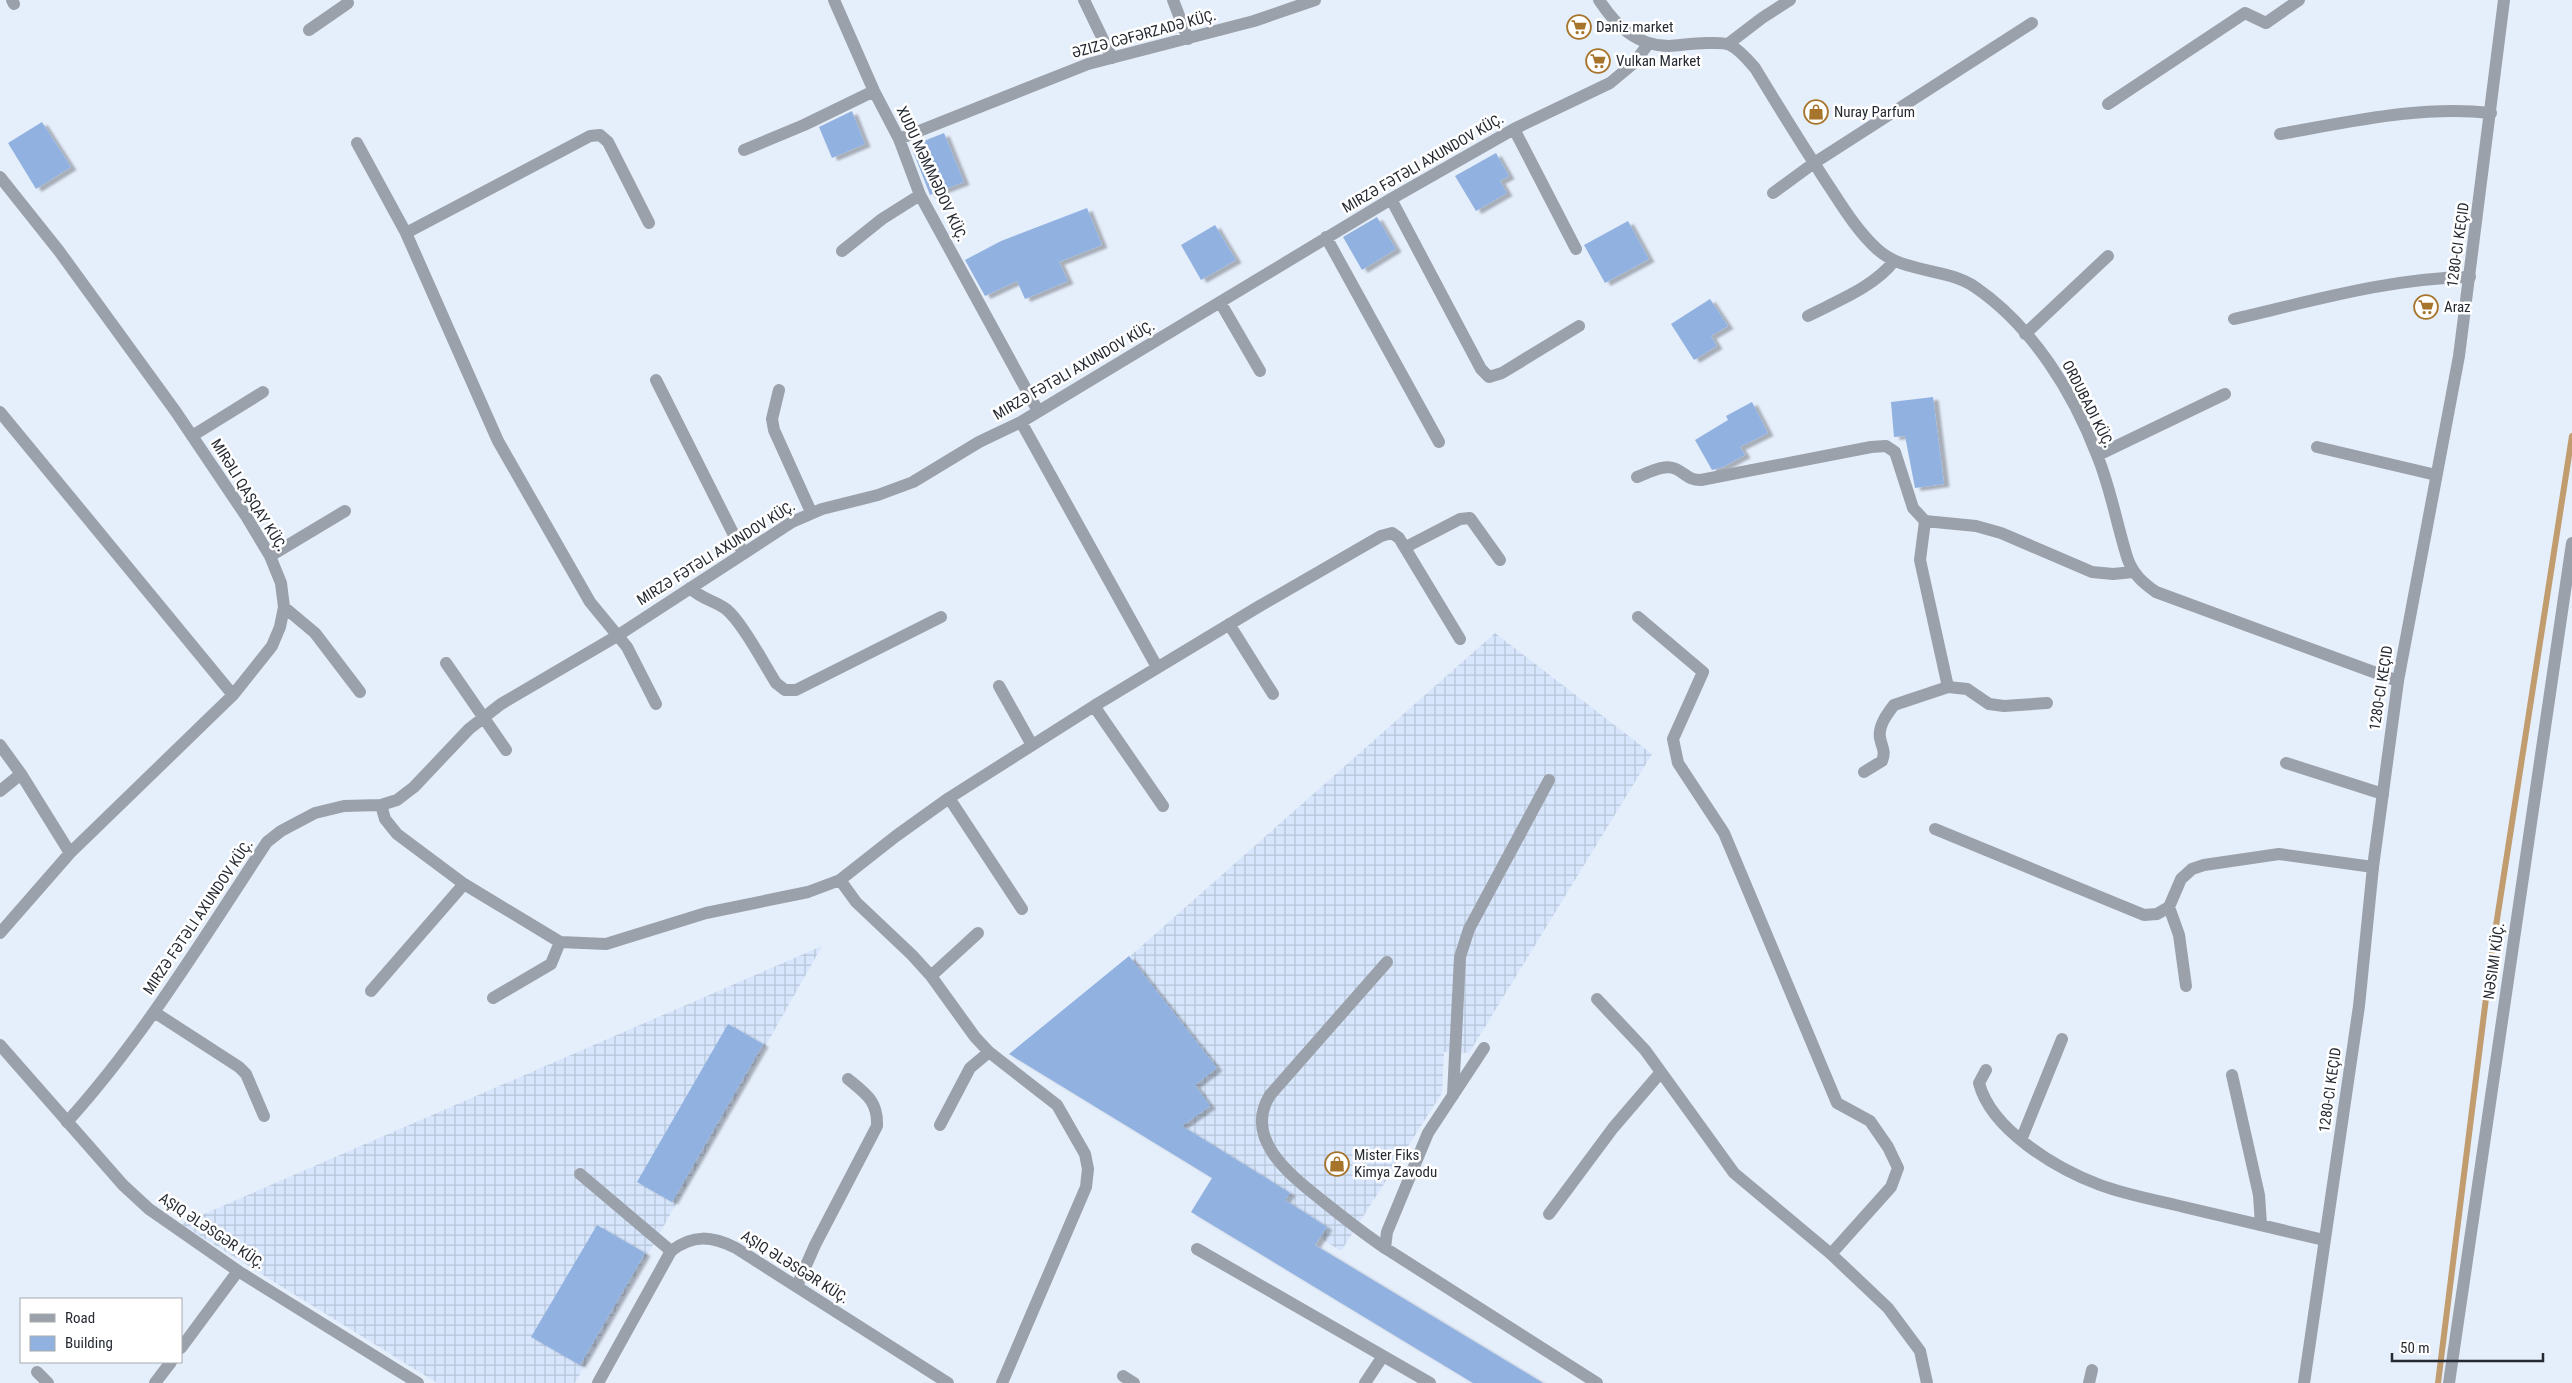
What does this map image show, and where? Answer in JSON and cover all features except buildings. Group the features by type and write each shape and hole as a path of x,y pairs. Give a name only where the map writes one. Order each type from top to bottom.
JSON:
{"street":[{"name":"XUDU MƏMMƏDOV KÜÇ.","path":"834,0 874,91 899,139 920,195 1038,411"},
{"path":"1084,0 1112,58"},
{"path":"1173,0 1188,39"},
{"name":"ƏZIZƏ CƏFƏRZADƏ KÜÇ.","path":"899,139 1088,64 1254,21 1315,0"},
{"path":"1599,0 1615,22 1630,36 1650,43 1668,46 1698,43 1728,44 1762,18 1790,0"},
{"path":"2108,104 2245,12 2266,23 2299,0"},
{"path":"2304,1383 2359,1006 2373,868 2398,681 2458,356 2470,277 2504,0"},
{"path":"309,30 348,1"},
{"path":"1773,193 1814,164 2032,23"},
{"name":"MIRZƏ FƏTƏLI AXUNDOV KÜÇ.","path":"67,1122 88,1100 154,1012 267,842 281,831 315,813 344,806 381,805 397,800 414,787 468,729 501,704 616,636 743,553 811,512 878,495 913,482 979,442 1021,422 1391,199 1514,129 1610,83 1634,64 1650,43"},
{"name":"ORDUBADI KÜÇ.","path":"1728,44 1740,52 1755,68 1814,164 1842,206 1868,240 1894,261 1950,275 1973,285 1998,304 2025,334 2061,382 2098,455 2122,544 2133,572 2142,582 2156,592 2398,681"},
{"path":"744,150 874,91"},
{"path":"2280,134 2374,118 2444,111 2491,113"},
{"path":"1514,129 1576,249"},
{"path":"406,233 590,136 600,135 608,142 649,223"},
{"path":"357,143 406,233 498,441 590,602 616,636 627,647 656,704"},
{"name":"MIRƏLI QAŞQAY KÜÇ.","path":"0,177 59,251 192,436 270,556 280,583 284,607 280,627 272,646 233,695 70,853 0,933"},
{"path":"842,251 882,219 920,195"},
{"path":"1391,199 1481,369 1490,377 1502,372 1579,326"},
{"path":"1326,237 1439,442"},
{"path":"2025,334 2108,256"},
{"path":"1808,316 1872,281 1886,272 1894,261"},
{"path":"2234,319 2400,281 2434,277 2470,277"},
{"path":"1220,302 1260,372"},
{"path":"656,380 743,553"},
{"path":"779,390 772,419 774,430 811,512"},
{"path":"192,436 263,392"},
{"path":"2098,455 2225,394"},
{"path":"0,412 233,695"},
{"path":"1021,422 1157,667"},
{"path":"1637,477 1664,468 1675,468 1691,480 1701,480 1886,446 1895,452 1913,508 1925,520 1976,526 2001,533 2092,572 2114,574 2133,572"},
{"path":"2317,447 2436,475"},
{"path":"270,556 344,511"},
{"path":"1406,547 1460,519 1470,518 1500,560"},
{"path":"1925,520 1920,560 1948,687"},
{"path":"381,805 385,819 397,834 464,884 560,942 606,944 706,913 808,892 840,880 949,798 1032,745 1157,667 1381,536 1392,533 1406,547 1460,639"},
{"name":"NƏSIMI KÜÇ.","path":"2449,1383 2572,543"},
{"path":"690,588 701,598 726,609 735,619 776,683 785,690 796,690 941,617"},
{"path":"284,607 315,634 360,692"},
{"path":"1638,617 1703,672 1673,739 1678,763 1724,833 1837,1103 1870,1121 1888,1147 1898,1168 1891,1187 1831,1254"},
{"path":"1229,624 1273,694"},
{"path":"446,663 506,750"},
{"path":"999,686 1032,745"},
{"path":"1864,772 1882,761 1885,753 1880,738 1881,727 1894,705 1948,687 1967,689 1989,704 2004,706 2047,703"},
{"path":"1094,706 1163,806"},
{"path":"0,745 21,774 70,853"},
{"path":"2286,763 2383,794"},
{"path":"0,791 21,774"},
{"path":"1453,1095 1460,957 1469,929 1549,780"},
{"path":"949,798 1022,909"},
{"path":"1935,829 2144,915 2157,914 2169,907 2182,879 2192,869 2204,865 2279,854 2373,868"},
{"path":"840,880 856,902 907,950 931,976 989,1052 1057,1104 1085,1154 1088,1169 1086,1187 1002,1383"},
{"path":"371,992 464,884"},
{"path":"2169,907 2179,935 2186,986"},
{"path":"931,976 978,933"},
{"path":"493,998 550,964 560,942"},
{"path":"1387,962 1270,1095 1262,1107 1262,1128 1270,1149 1284,1170 1357,1229 1597,1383"},
{"path":"1597,999 1645,1050 1734,1173 1831,1254 1888,1308 1920,1351 1927,1383"},
{"path":"154,1012 239,1067 246,1074 264,1116"},
{"path":"2021,1140 2062,1039"},
{"path":"0,1045 123,1185 149,1210 238,1270 418,1383"},
{"path":"1385,1248 1387,1232 1420,1151 1453,1095 1484,1048"},
{"path":"940,1125 970,1068 989,1052"},
{"path":"1986,1070 1979,1083 1982,1094 2004,1124 2021,1140 2063,1168 2115,1190 2324,1240"},
{"path":"1549,1214 1613,1128 1661,1072"},
{"path":"2232,1075 2259,1195 2261,1225"},
{"path":"797,1286 815,1245 877,1126 875,1106 867,1095 848,1078"},
{"path":"580,1174 671,1251"},
{"path":"598,1383 671,1251 682,1242 696,1238 720,1240 797,1286 948,1383"},
{"path":"1197,1249 1430,1383"},
{"path":"182,1347 238,1270"},
{"path":"1365,1383 1382,1356"},
{"path":"155,1383 170,1363"},
{"path":"37,1372 48,1383"}],"shaded area":[{"name":"Mister Fiks Kimya Zavodu","path":"1495,633 1652,754 1469,1053 1444,1052 1442,1093 1341,1251 1021,1053"},
{"path":"822,946 575,1383 437,1383 181,1224"}],"waterway":[{"path":"2438,1383 2491,958 2572,436"}],"place":[{"name":"Dəniz market","path":"1579,27"},
{"name":"Vulkan Market","path":"1598,61"},
{"name":"Nuray Parfum","path":"1816,112"},
{"name":"Araz","path":"2426,307"},
{"name":"Mister Fiks Kimya Zavodu","path":"1337,1164"}]}
